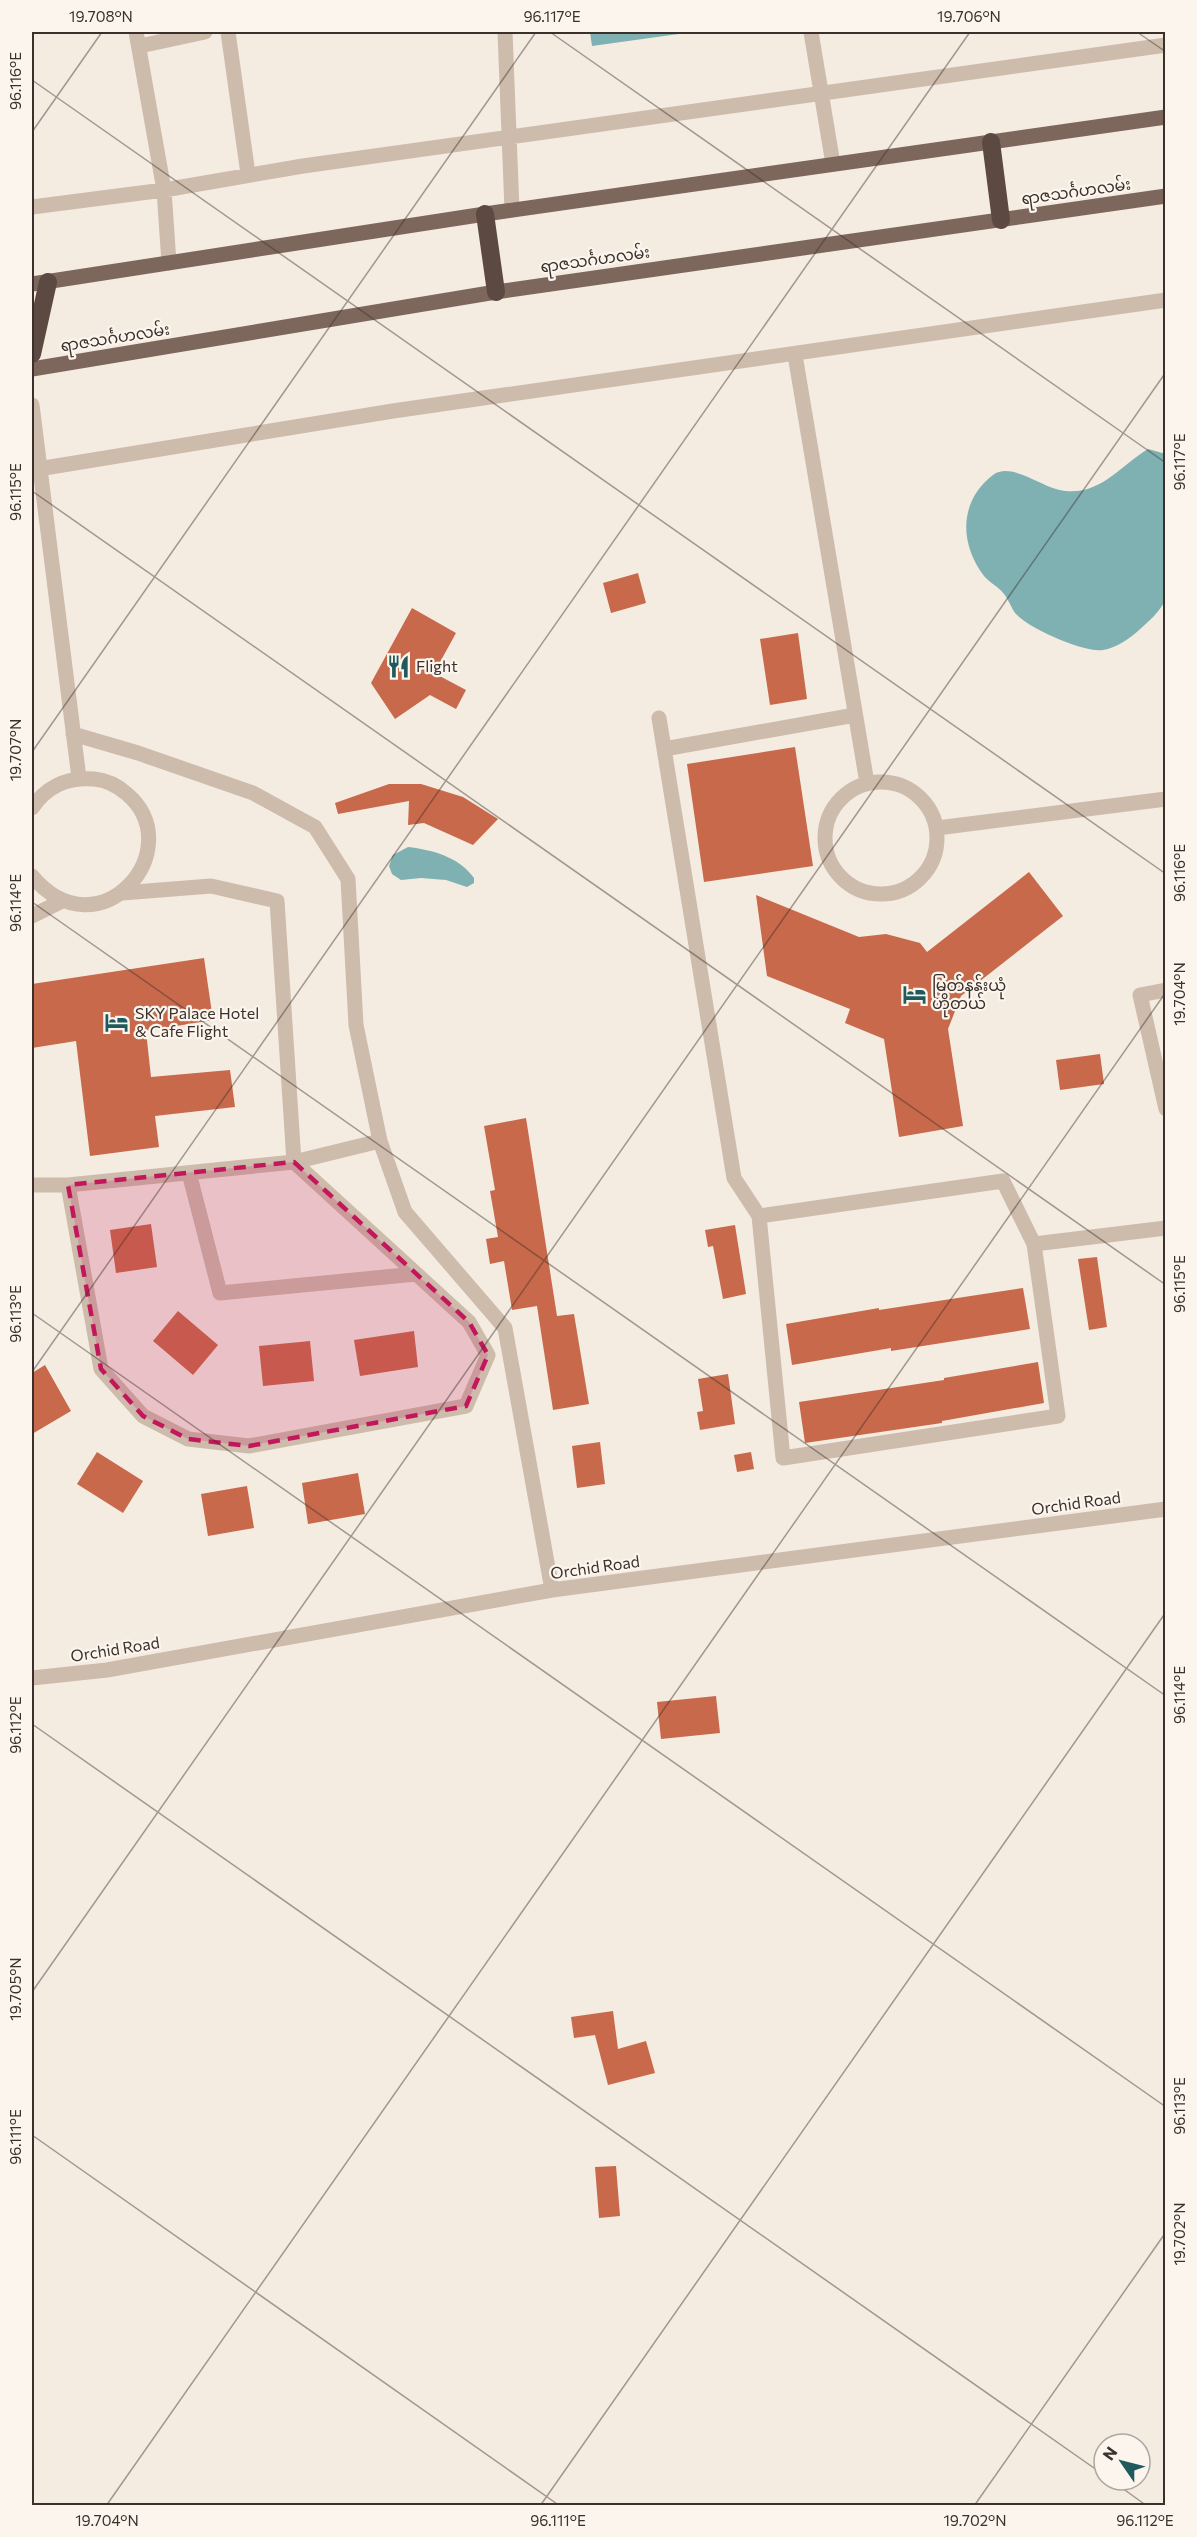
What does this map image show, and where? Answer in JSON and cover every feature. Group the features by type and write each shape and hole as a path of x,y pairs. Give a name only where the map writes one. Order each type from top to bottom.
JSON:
{"highway":[{"path":"991,142 1002,220"},
{"path":"485,214 496,292"},
{"path":"32,354 40,283"}],"main road":[{"path":"40,283 485,214 1166,117"},
{"name":"ရာဇသင်္ဂဟလမ်း","path":"32,369 496,292 1166,196"}],"street":[{"path":"169,263 164,190 138,39 205,32"},
{"path":"228,32 248,174"},
{"path":"506,32 508,138 513,210"},
{"path":"811,32 833,164"},
{"path":"32,207 164,190 248,174 1166,45"},
{"path":"35,469 393,411 1166,300"},
{"path":"795,355 867,783"},
{"path":"32,405 35,469 79,778"},
{"path":"664,749 855,715"},
{"path":"659,718 734,1178 759,1216 783,1458 1058,1416 1034,1244 1003,1181 759,1216"},
{"path":"73,734 138,753 253,793 315,827 348,879 356,1025 380,1141 405,1212 505,1328 552,1590"},
{"path":"32,808 41,796 58,784 79,778 100,779 118,787 134,800 144,818 148,839 146,860 136,878 122,893"},
{"path":"885,781 903,786 919,796 930,810 937,828 937,846 931,864 919,879 904,890 886,894 867,893 850,886 836,873 827,857 824,838 827,820 836,803 850,790 867,783 885,781"},
{"path":"937,828 1166,799"},
{"path":"32,876 44,890 62,901 83,905 103,902 122,893 211,886 277,901 294,1162 469,1323 488,1355 466,1406 249,1446 188,1439 143,1416 101,1369 68,1185"},
{"path":"32,916 62,901"},
{"path":"1166,990 1140,995 1166,1109"},
{"path":"32,1185 68,1185 294,1162 380,1141"},
{"path":"189,1173 220,1293 416,1274"},
{"path":"1034,1244 1166,1228"},
{"name":"Orchid Road","path":"32,1678 107,1670 552,1590 1166,1509"}],"highlighted area":[{"path":"294,1162 469,1322 488,1355 466,1406 249,1446 188,1439 143,1416 101,1369 68,1185"}],"water":[{"path":"590,32 693,32 592,46"},
{"path":"1148,449 1166,454 1167,589 1165,600 1160,608 1131,637 1103,650 1070,644 1022,620 1014,612 1002,592 984,576 970,550 966,523 974,497 982,485 993,475 1009,471 1056,489 1078,491 1110,478"},
{"path":"408,847 427,850 453,860 468,871 474,878 474,883 467,887 446,880 421,878 401,880 392,874 389,866 393,855"}],"building":[{"path":"638,573 646,603 611,613 603,583"},
{"path":"412,608 456,633 434,673 466,690 456,709 430,695 395,719 371,683"},
{"path":"798,633 807,699 770,705 760,639"},
{"path":"795,747 813,866 704,882 687,764"},
{"path":"389,784 421,784 463,797 498,819 473,845 424,823 408,825 409,801 338,814 335,803"},
{"path":"1029,872 1063,916 961,996 948,1029 963,1126 899,1137 884,1039 845,1023 850,1009 767,976 756,895 859,937 886,934 920,943 927,952"},
{"path":"204,958 213,1020 146,1031 151,1077 230,1070 235,1107 155,1116 159,1147 90,1156 76,1041 32,1048 32,984"},
{"path":"1100,1054 1104,1084 1060,1090 1056,1060"},
{"path":"526,1118 557,1316 574,1314 589,1404 553,1410 537,1306 512,1310 504,1261 490,1264 486,1239 498,1237 490,1191 495,1190 484,1126"},
{"path":"151,1224 157,1267 116,1273 110,1230"},
{"path":"735,1225 746,1294 723,1299 713,1246 708,1247 705,1230"},
{"path":"1097,1257 1107,1327 1089,1330 1078,1259"},
{"path":"1023,1288 1030,1329 891,1351 891,1348 792,1365 786,1324 879,1308 879,1310"},
{"path":"178,1311 218,1345 193,1375 153,1341"},
{"path":"414,1331 418,1367 360,1376 354,1340"},
{"path":"310,1341 314,1381 263,1386 259,1346"},
{"path":"1038,1362 1044,1403 942,1421 942,1423 805,1443 799,1402 944,1380 944,1378"},
{"path":"45,1365 71,1411 32,1434 32,1373"},
{"path":"728,1374 735,1424 700,1430 697,1412 703,1411 698,1379"},
{"path":"600,1442 605,1484 577,1488 572,1446"},
{"path":"97,1452 143,1481 123,1513 77,1484"},
{"path":"751,1452 754,1469 737,1472 734,1455"},
{"path":"358,1473 365,1514 308,1524 302,1483"},
{"path":"247,1486 254,1528 208,1536 201,1494"},
{"path":"716,1696 720,1733 661,1739 657,1702"},
{"path":"613,2011 618,2049 646,2041 655,2073 608,2085 595,2035 574,2038 571,2017"},
{"path":"616,2166 620,2216 599,2218 595,2167"}],"place":[{"name":"Flight","path":"398,666"},
{"name":"မြတ်နန်းယုံ ဟိုတယ်","path":"914,994"},
{"name":"SKY Palace Hotel & Cafe Flight","path":"117,1022"}]}
